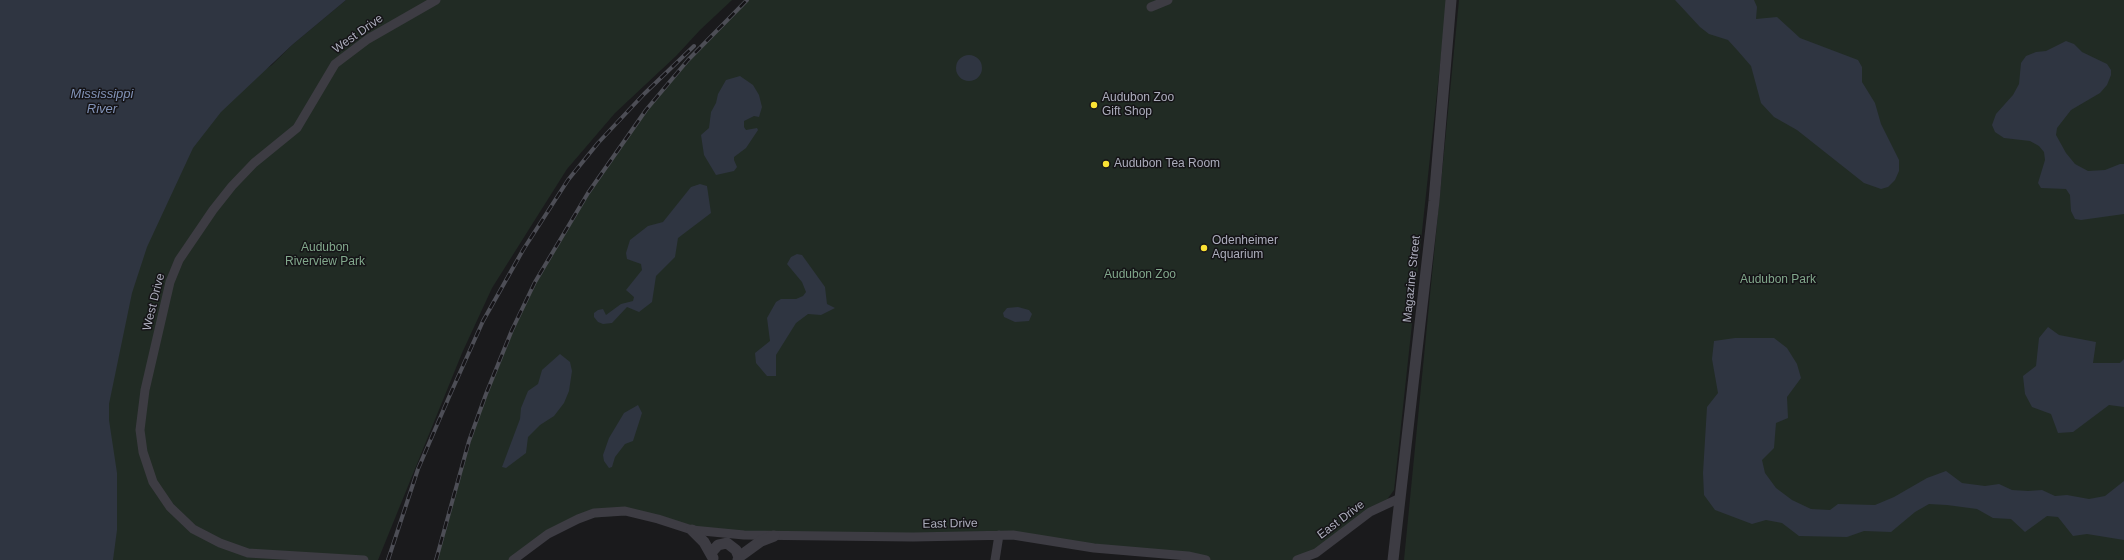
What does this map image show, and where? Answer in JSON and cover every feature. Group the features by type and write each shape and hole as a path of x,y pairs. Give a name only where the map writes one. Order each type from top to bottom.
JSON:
{"street":[{"name":"West Drive","path":"364,560 248,553 220,543 193,529 170,507 153,482 143,452 140,430 144,397 170,282 179,260 213,210 232,186 249,169 297,128 335,64 368,39 436,0"},
{"path":"1151,7 1168,0"},
{"name":"Magazine Street","path":"1394,560 1434,202 1451,0"},
{"name":"East Drive","path":"1297,560 1316,553 1370,512 1400,498"},
{"name":"East Drive","path":"513,560 548,534 578,519 594,513 625,512 658,519 692,530 744,535 999,535 1066,542 1101,549 1188,556 1206,560"},
{"path":"692,530 704,542 712,557"},
{"path":"995,560 999,535"},
{"path":"712,557 718,545 727,543 736,550 739,558 761,542 774,536"}],"green space":[{"name":"Audubon Riverview Park","path":"346,0 732,0 700,30 676,56 615,113 567,169 492,288 462,353 378,560 108,560 76,327 130,158 272,65 292,45"},
{"name":"Audubon Zoo","path":"747,0 1447,0 1394,490 1383,505 1341,535 1296,560 1205,560 999,535 727,533 638,514 578,519 512,560 436,560 452,501 486,394 512,330 535,282 588,193 646,110 688,60"},
{"name":"Audubon Park","path":"1459,0 2124,0 2124,560 1404,560"}],"water":[{"name":"Mississippi River","path":"0,0 346,0 292,45 221,112 193,148 147,247 132,293 109,404 109,420 117,473 117,530 113,560 0,560"},
{"path":"1675,0 1754,0 1757,7 1756,19 1777,17 1800,38 1858,60 1862,67 1862,82 1875,103 1881,124 1899,160 1899,171 1895,180 1888,187 1881,189 1864,183 1797,130 1774,117 1761,103 1751,66 1728,40 1709,34 1700,27"},
{"path":"2066,41 2074,44 2082,52 2107,64 2111,70 2111,75 2107,85 2100,93 2071,110 2057,128 2056,135 2066,153 2075,164 2088,171 2105,170 2120,164 2124,164 2124,214 2081,220 2075,219 2071,211 2070,195 2066,189 2041,188 2038,183 2045,160 2044,152 2039,146 2030,141 2004,138 1995,132 1992,125 1996,114 2013,95 2019,84 2021,63 2026,56 2036,52 2046,51"},
{"path":"969,55 978,59 982,68 978,77 969,81 960,77 956,68 960,59"},
{"path":"740,76 753,85 759,95 762,107 759,117 754,116 744,121 744,127 746,130 757,128 758,130 746,148 734,157 737,167 734,171 716,175 704,155 701,135 709,128 711,112 716,103 718,94 726,80"},
{"path":"700,184 707,186 711,213 678,238 675,257 656,276 652,302 639,312 627,307 612,323 603,324 598,322 594,317 594,313 598,310 603,309 606,315 621,304 633,301 634,297 626,290 642,270 641,264 627,259 626,253 630,240 648,226 663,222 691,187"},
{"path":"797,254 802,255 825,287 827,304 835,308 821,315 808,314 796,323 776,355 776,376 767,376 756,363 755,353 770,341 767,318 776,302 781,299 796,299 803,296 806,292 802,282 787,264 791,257"},
{"path":"1018,307 1029,310 1032,314 1029,321 1015,322 1004,317 1003,313 1007,308"},
{"path":"2048,327 2059,335 2096,342 2093,363 2120,363 2124,359 2124,407 2109,405 2073,432 2058,433 2051,414 2032,407 2025,394 2023,376 2036,366 2039,338"},
{"path":"1735,338 1774,338 1787,348 1797,364 1801,378 1787,397 1788,418 1776,423 1774,448 1762,460 1765,473 1776,488 1792,500 1811,509 1830,510 1838,504 1875,505 1894,497 1927,478 1946,471 1962,483 1985,486 1999,484 2012,490 2042,490 2055,496 2067,495 2089,499 2105,496 2124,481 2124,540 2087,534 2073,536 2058,517 2047,516 2025,532 2011,519 1993,518 1977,509 1947,505 1929,504 1915,512 1891,532 1864,531 1847,537 1799,536 1782,523 1766,520 1752,524 1715,510 1704,495 1703,473 1707,407 1718,393 1712,359 1714,341"},
{"path":"560,354 570,362 572,371 569,391 564,403 554,416 540,425 528,437 526,453 506,468 502,467 520,419 521,408 528,391 538,384 542,370"},
{"path":"638,405 642,413 633,441 625,444 615,457 612,467 609,468 604,461 603,455 609,438 624,413"}],"railway":[{"path":"436,560 469,441 512,330 535,282 588,193 646,110 688,60 747,0"},
{"path":"388,560 418,469 449,397 483,321 523,250 568,180 598,143 644,94 694,46"}],"place":[{"name":"Audubon Zoo Gift Shop","path":"1094,105"},
{"name":"Audubon Tea Room","path":"1106,164"},
{"name":"Odenheimer Aquarium","path":"1204,248"}]}
